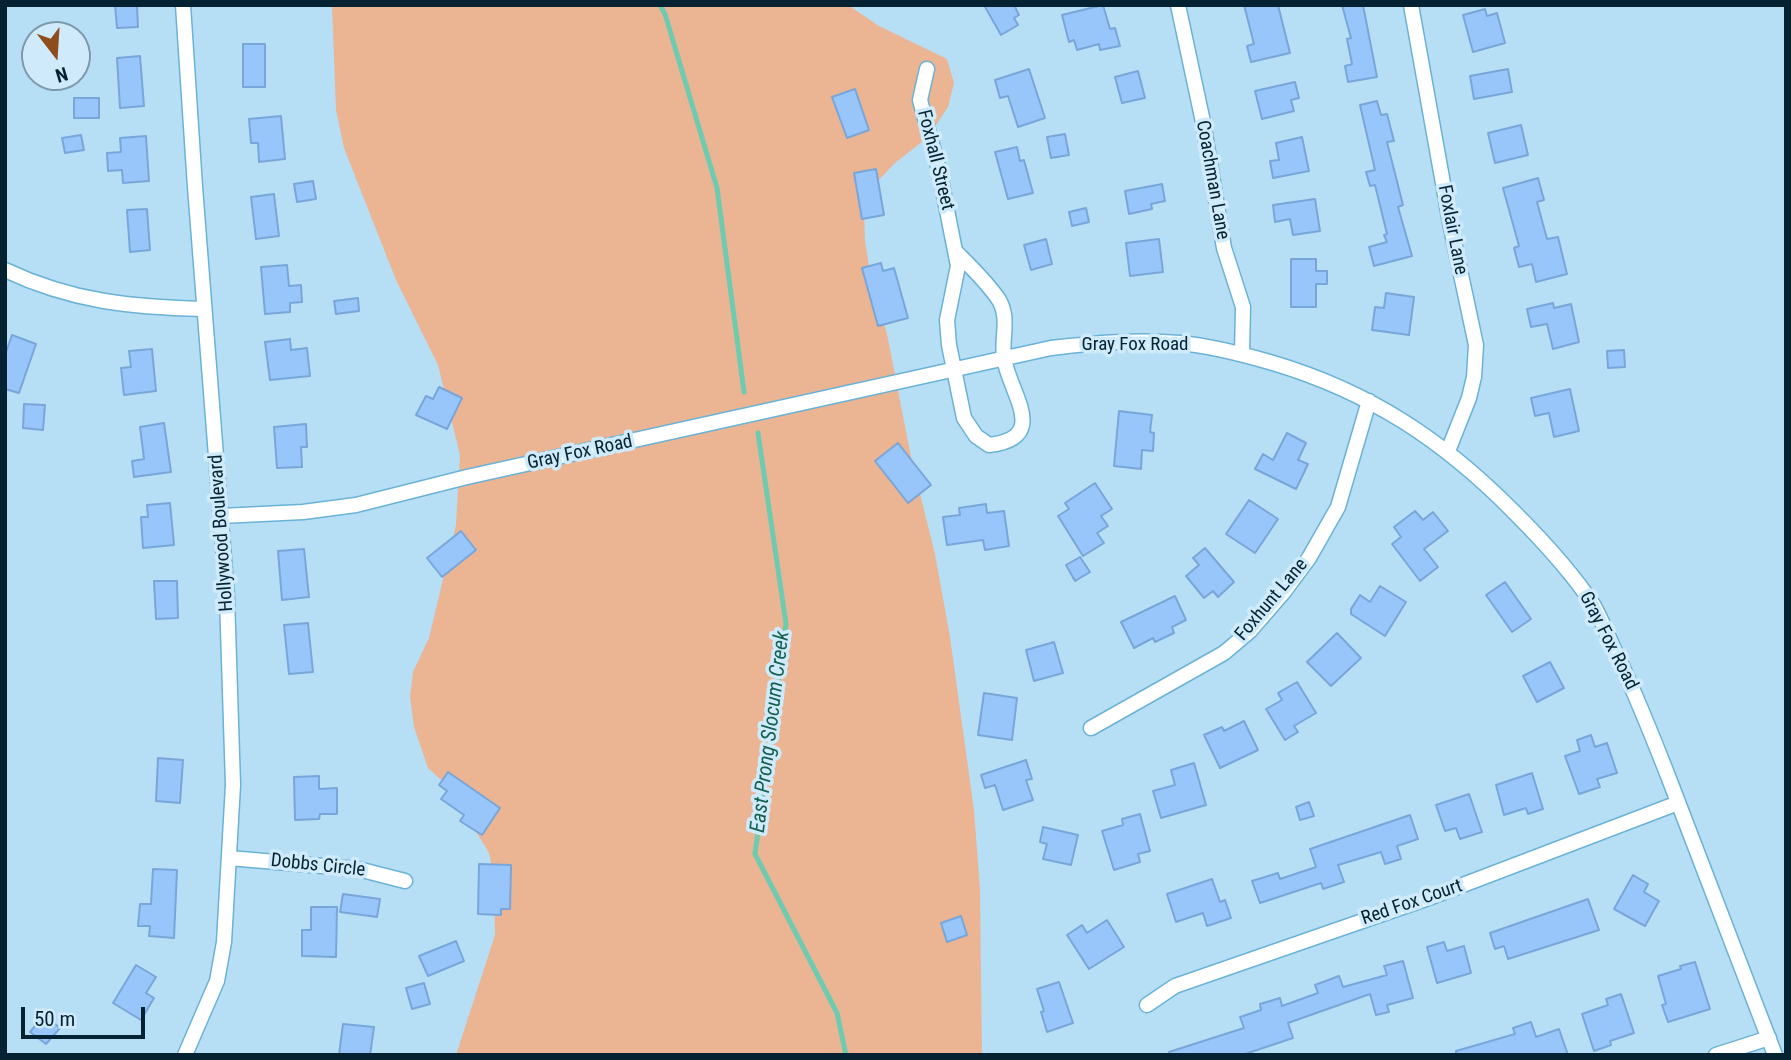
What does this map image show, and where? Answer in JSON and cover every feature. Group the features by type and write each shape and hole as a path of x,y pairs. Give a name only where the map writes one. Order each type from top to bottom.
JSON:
{"street":[{"name":"Hollywood Boulevard","path":"183,5 230,642 233,744 224,942 217,981 187,1054"},
{"name":"Coachman Lane","path":"1178,5 1208,144 1219,225 1243,307 1242,354"},
{"name":"Foxlair Lane","path":"1411,5 1451,228 1476,345 1474,377 1469,398 1448,451"},
{"name":"Foxhall Street","path":"927,69 920,100 956,252 957,280 947,320 954,368 964,418 976,436 989,445 1000,444 1018,435 1022,420 1003,358 1006,322 1000,302 981,277 956,252"},
{"path":"5,270 69,295 111,304 205,309"},
{"name":"Gray Fox Road","path":"221,516 303,512 383,499 467,477 954,368 1083,344 1137,341 1180,343 1242,354 1307,373 1369,401 1448,451 1492,490 1578,584 1595,609 1633,687 1775,1055"},
{"name":"Foxhunt Lane","path":"1091,728 1224,653 1250,631 1283,593 1315,548 1338,507 1369,401"},
{"name":"Red Fox Court","path":"1147,1005 1175,986 1458,888 1678,803"},
{"name":"Dobbs Circle","path":"229,858 358,869 405,881"},
{"path":"1716,1055 1769,1038"}],"shaded area":[{"path":"332,5 848,5 879,26 947,59 954,83 948,107 928,137 895,163 874,185 864,212 871,280 887,334 912,462 935,554 950,637 974,810 980,889 982,1055 456,1055 495,935 494,878 489,853 448,786 428,768 414,727 410,697 413,672 429,638 456,525 460,455 438,365 396,280 344,148 336,110"}],"building":[{"path":"115,5 137,5 138,27 117,28"},
{"path":"984,5 1014,5 1019,15 1014,18 1018,25 1001,35"},
{"path":"1103,5 1110,29 1115,28 1120,46 1100,50 1099,44 1077,50 1074,40 1069,42 1062,15"},
{"path":"1244,5 1278,5 1290,53 1251,62 1247,46 1254,44"},
{"path":"1342,5 1363,5 1377,77 1348,82 1345,66 1352,64 1347,39 1351,38"},
{"path":"1485,9 1487,16 1497,13 1505,43 1473,52 1463,15"},
{"path":"243,44 265,44 265,87 243,87"},
{"path":"140,56 144,106 120,108 117,58"},
{"path":"1029,69 1045,118 1018,127 1008,96 1000,98 995,80"},
{"path":"1508,69 1512,92 1474,99 1470,76"},
{"path":"1138,71 1145,98 1122,103 1115,77"},
{"path":"1295,82 1299,98 1291,100 1294,111 1262,119 1255,91"},
{"path":"855,89 869,130 847,138 832,97"},
{"path":"74,98 99,98 99,118 74,118"},
{"path":"1377,101 1381,115 1387,114 1394,141 1387,142 1403,205 1398,207 1412,256 1374,266 1369,247 1387,242 1384,235 1387,234 1375,185 1370,186 1366,172 1375,170 1360,105"},
{"path":"281,116 285,159 259,162 258,143 251,143 249,119"},
{"path":"1521,125 1528,155 1495,163 1488,133"},
{"path":"1065,134 1069,155 1051,158 1047,137"},
{"path":"81,135 84,150 65,153 62,138"},
{"path":"146,136 149,181 123,183 122,170 108,171 107,153 121,152 120,138"},
{"path":"1302,137 1309,171 1273,178 1270,161 1279,160 1276,143"},
{"path":"1017,147 1020,161 1024,160 1033,193 1008,199 995,152"},
{"path":"876,169 884,215 862,219 854,173"},
{"path":"1538,178 1544,200 1537,202 1547,239 1558,237 1567,274 1536,282 1532,264 1519,267 1514,248 1519,246 1503,188"},
{"path":"313,181 316,199 297,202 294,184"},
{"path":"1162,184 1165,201 1151,204 1152,209 1129,214 1125,191"},
{"path":"274,194 279,236 256,239 251,197"},
{"path":"1315,199 1320,231 1293,235 1290,219 1275,222 1273,205"},
{"path":"1086,208 1089,222 1072,226 1069,212"},
{"path":"147,209 150,250 130,252 127,210"},
{"path":"1046,239 1052,264 1031,270 1024,245"},
{"path":"1159,239 1163,272 1130,276 1126,243"},
{"path":"1291,259 1316,259 1316,271 1327,271 1327,284 1316,284 1316,307 1291,307"},
{"path":"881,263 883,271 894,268 908,318 878,326 862,268"},
{"path":"287,265 289,286 301,285 302,302 290,303 290,312 265,314 261,267"},
{"path":"1386,293 1414,297 1409,335 1372,330 1375,307 1384,308"},
{"path":"358,298 359,311 336,314 334,301"},
{"path":"1553,303 1554,308 1571,304 1579,342 1553,349 1547,324 1531,327 1527,309"},
{"path":"12,335 36,344 19,393 5,389 5,355"},
{"path":"290,339 291,350 307,348 310,376 270,380 265,342"},
{"path":"152,349 156,391 124,395 121,368 131,367 129,351"},
{"path":"1624,350 1625,367 1608,368 1607,351"},
{"path":"439,387 462,398 447,429 416,415 426,396 433,399"},
{"path":"1570,389 1579,431 1554,437 1549,413 1535,416 1531,398"},
{"path":"24,404 45,405 43,430 23,428"},
{"path":"1119,411 1152,415 1150,432 1154,433 1153,451 1142,450 1141,469 1114,466"},
{"path":"164,423 171,472 134,477 132,461 144,459 140,427"},
{"path":"306,424 307,447 301,447 302,467 277,468 274,427"},
{"path":"1287,433 1306,443 1298,460 1308,464 1296,489 1255,469 1263,454 1273,460"},
{"path":"898,443 931,485 908,503 875,461"},
{"path":"1095,483 1112,509 1101,516 1108,526 1097,533 1104,543 1083,556 1058,516 1069,509 1065,503"},
{"path":"1249,500 1278,519 1255,553 1226,534"},
{"path":"170,503 174,545 143,548 141,517 148,517 147,505"},
{"path":"986,504 987,513 1004,511 1009,546 985,550 983,540 947,545 943,517 960,515 959,508"},
{"path":"1415,511 1423,520 1433,512 1448,531 1424,549 1438,567 1420,581 1392,544 1401,537 1394,527"},
{"path":"461,531 476,550 442,577 427,558"},
{"path":"1205,548 1234,582 1218,597 1213,591 1204,598 1186,576 1199,565 1193,558"},
{"path":"304,549 309,597 282,600 278,551"},
{"path":"1080,557 1090,572 1075,581 1066,565"},
{"path":"154,581 177,581 178,618 156,619"},
{"path":"1505,582 1531,619 1512,632 1486,595"},
{"path":"1380,586 1406,602 1385,636 1351,614 1351,609 1360,595 1370,602"},
{"path":"1175,596 1186,620 1172,627 1174,633 1155,642 1153,638 1134,648 1121,622"},
{"path":"308,623 313,672 289,674 284,625"},
{"path":"1337,633 1361,658 1331,686 1307,662"},
{"path":"1054,642 1063,673 1034,681 1026,650"},
{"path":"1550,662 1564,688 1537,702 1523,676"},
{"path":"1297,682 1316,713 1294,726 1298,732 1285,740 1266,709 1282,700 1278,693"},
{"path":"984,693 1017,698 1012,740 978,735"},
{"path":"1244,721 1258,750 1220,768 1204,735 1222,727 1224,731"},
{"path":"1591,735 1595,747 1607,743 1617,773 1597,779 1600,787 1579,794 1565,756 1580,751 1577,740"},
{"path":"158,758 183,760 180,803 156,801"},
{"path":"1026,760 1032,779 1026,780 1033,800 1003,810 995,785 985,788 981,775"},
{"path":"1194,763 1206,805 1161,818 1153,791 1175,785 1171,770"},
{"path":"448,772 500,808 482,835 460,821 464,815 441,799 447,791 439,785"},
{"path":"1532,773 1543,809 1528,814 1526,808 1504,815 1496,785"},
{"path":"319,776 319,789 337,788 337,814 320,814 319,819 295,820 294,777"},
{"path":"1469,794 1482,832 1460,839 1456,828 1445,831 1436,805"},
{"path":"1309,802 1314,816 1300,820 1296,807"},
{"path":"1140,814 1150,851 1138,854 1140,862 1114,870 1102,831 1123,825 1122,819"},
{"path":"1410,815 1418,839 1397,846 1401,859 1385,864 1381,852 1338,865 1344,882 1323,889 1321,883 1260,903 1252,881 1278,873 1280,879 1316,867 1310,849"},
{"path":"1043,827 1078,835 1071,865 1043,859 1047,844 1040,842"},
{"path":"479,864 511,865 510,909 501,909 501,915 478,914"},
{"path":"153,869 177,870 174,938 149,936 150,926 138,926 140,904 151,904"},
{"path":"1633,875 1648,884 1644,892 1659,901 1645,926 1614,909"},
{"path":"1212,879 1220,902 1225,900 1231,918 1207,926 1203,913 1176,922 1167,894"},
{"path":"343,894 380,899 377,917 340,912"},
{"path":"1588,899 1599,930 1508,959 1504,946 1495,949 1490,933"},
{"path":"311,907 337,907 336,957 302,956 302,930 311,930"},
{"path":"961,916 967,935 947,942 941,923"},
{"path":"1107,920 1124,947 1089,969 1067,935 1082,925 1087,933"},
{"path":"456,941 464,961 428,976 419,956"},
{"path":"1444,942 1447,951 1464,946 1471,973 1437,983 1427,947"},
{"path":"1403,961 1413,998 1387,1005 1389,1012 1376,1015 1370,994 1288,1023 1293,1038 1242,1055 1170,1055 1169,1052 1244,1028 1240,1017 1261,1010 1260,1004 1280,998 1282,1006 1318,993 1315,985 1339,976 1343,987 1387,975 1384,966"},
{"path":"1695,962 1710,1009 1668,1022 1662,1005 1666,1004 1658,976"},
{"path":"136,965 156,977 146,993 154,998 141,1020 113,1003"},
{"path":"1059,982 1073,1023 1047,1032 1037,989"},
{"path":"424,983 430,1004 412,1009 406,988"},
{"path":"1621,994 1634,1033 1610,1041 1611,1045 1594,1051 1582,1014 1608,1005 1606,999"},
{"path":"44,1015 60,1028 46,1044 30,1032"},
{"path":"1531,1022 1536,1037 1559,1029 1568,1055 1456,1055 1456,1051 1515,1034 1513,1028"},
{"path":"343,1024 374,1027 370,1055 339,1055"}],"waterway":[{"name":"East Prong Slocum Creek","path":"660,5 717,188 744,392"},
{"name":"East Prong Slocum Creek","path":"758,433 786,624 755,854 837,1013 846,1055"}]}
